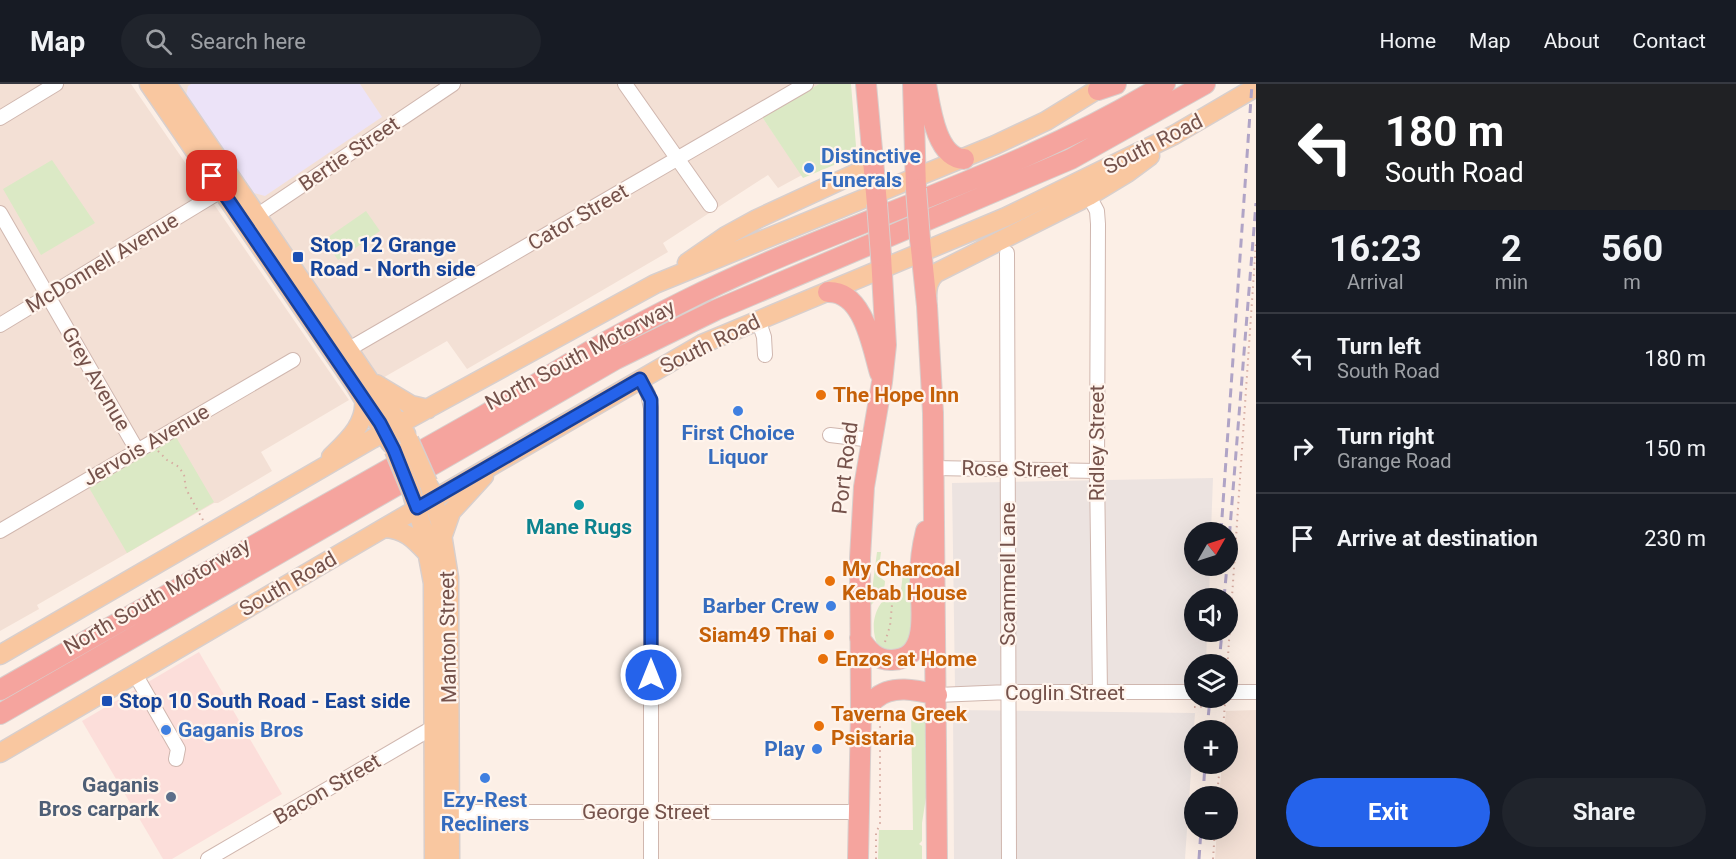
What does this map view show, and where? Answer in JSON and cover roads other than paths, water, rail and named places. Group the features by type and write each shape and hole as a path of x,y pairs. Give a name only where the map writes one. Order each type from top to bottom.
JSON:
{"highway":[{"name":"Port Road","path":"858,859 859,812 870,712 860,638 862,516 886,345 882,263 866,84"},
{"path":"913,84 915,184 927,306 933,412 937,859"},
{"path":"926,84 934,121 945,147 951,155 964,159"},
{"name":"North South Motorway","path":"0,690 486,414 603,344 686,300 859,225 982,177 1073,135 1166,84"},
{"name":"North South Motorway","path":"0,714 616,359 716,310 1071,159 1205,84"},
{"path":"828,292 844,295 856,307 866,329 882,382"},
{"path":"860,638 871,652 884,660 903,658 917,644 921,625 920,556 933,502"},
{"path":"870,712 869,708 874,700 886,692 913,690 936,694"}],"main road":[{"path":"161,86 251,220 371,380 393,428 394,450 422,496"},
{"path":"655,284 915,184 1046,121 1107,86"},
{"name":"South Road","path":"0,753 384,528 422,496 498,462 702,344 828,292 882,263 921,246 1015,213 1174,135 1256,87"},
{"path":"927,306 928,285 936,273 1089,196 1137,166 1174,135"},
{"path":"0,655 393,428 655,284 726,236 757,219 863,170 869,163 872,149"},
{"path":"251,220 364,399 393,428"},
{"path":"371,380 411,405 428,409"},
{"path":"316,472 361,423 364,414 364,399"},
{"name":"Manton Street","path":"393,428 410,440 422,496 433,598 441,728 442,812 450,859"},
{"path":"443,535 453,509 498,462"},
{"name":"Manton Street","path":"422,496 443,535 449,585 441,728"},
{"path":"384,528 396,529 408,534 429,556"},
{"name":"Manton Street","path":"434,859 442,812"}],"street":[{"path":"0,118 56,84"},
{"name":"Bertie Street","path":"251,220 453,84"},
{"path":"625,84 710,205"},
{"name":"Cator Street","path":"349,349 806,84"},
{"name":"McDonnell Avenue","path":"0,325 228,187"},
{"name":"Ridley Street","path":"1089,196 1097,214 1098,224 1096,471 1100,693"},
{"name":"Grey Avenue","path":"0,213 137,450"},
{"name":"Scammell Lane","path":"1007,253 1009,859"},
{"path":"758,320 764,337 765,355"},
{"name":"Jervois Avenue","path":"0,531 293,360"},
{"path":"640,379 651,400 651,859"},
{"path":"830,435 872,440"},
{"name":"Rose Street","path":"933,468 1096,471"},
{"path":"135,674 178,749 176,759"},
{"name":"Coglin Street","path":"936,694 1184,692"},
{"path":"1238,696 1256,692"},
{"name":"Bacon Street","path":"208,859 441,728"},
{"name":"George Street","path":"442,812 859,812"}],"railway":[{"path":"1222,522 1252,84"},
{"path":"1230,522 1256,203"},
{"path":"1225,588 1226,576"},
{"path":"1220,654 1221,642"},
{"path":"1208,720 1209,708"},
{"path":"1204,774 1204,786"},
{"path":"1199,859 1200,840"}],"place":[{"name":"Distinctive Funerals","path":"809,168"},
{"name":"Stop 12 Grange Road - North side","path":"298,257"},
{"name":"The Hope Inn","path":"821,395"},
{"name":"First Choice Liquor","path":"738,411"},
{"name":"Mane Rugs","path":"579,505"},
{"name":"My Charcoal Kebab House","path":"830,581"},
{"name":"Barber Crew","path":"831,606"},
{"name":"Siam49 Thai","path":"829,635"},
{"name":"Enzos at Home","path":"823,659"},
{"name":"Stop 10 South Road - East side","path":"107,701"},
{"name":"Taverna Greek Psistaria","path":"819,726"},
{"name":"Gaganis Bros","path":"166,730"},
{"name":"Play","path":"817,749"},
{"name":"Ezy-Rest Recliners","path":"485,778"},
{"name":"Gaganis Bros carpark","path":"171,797"}]}
